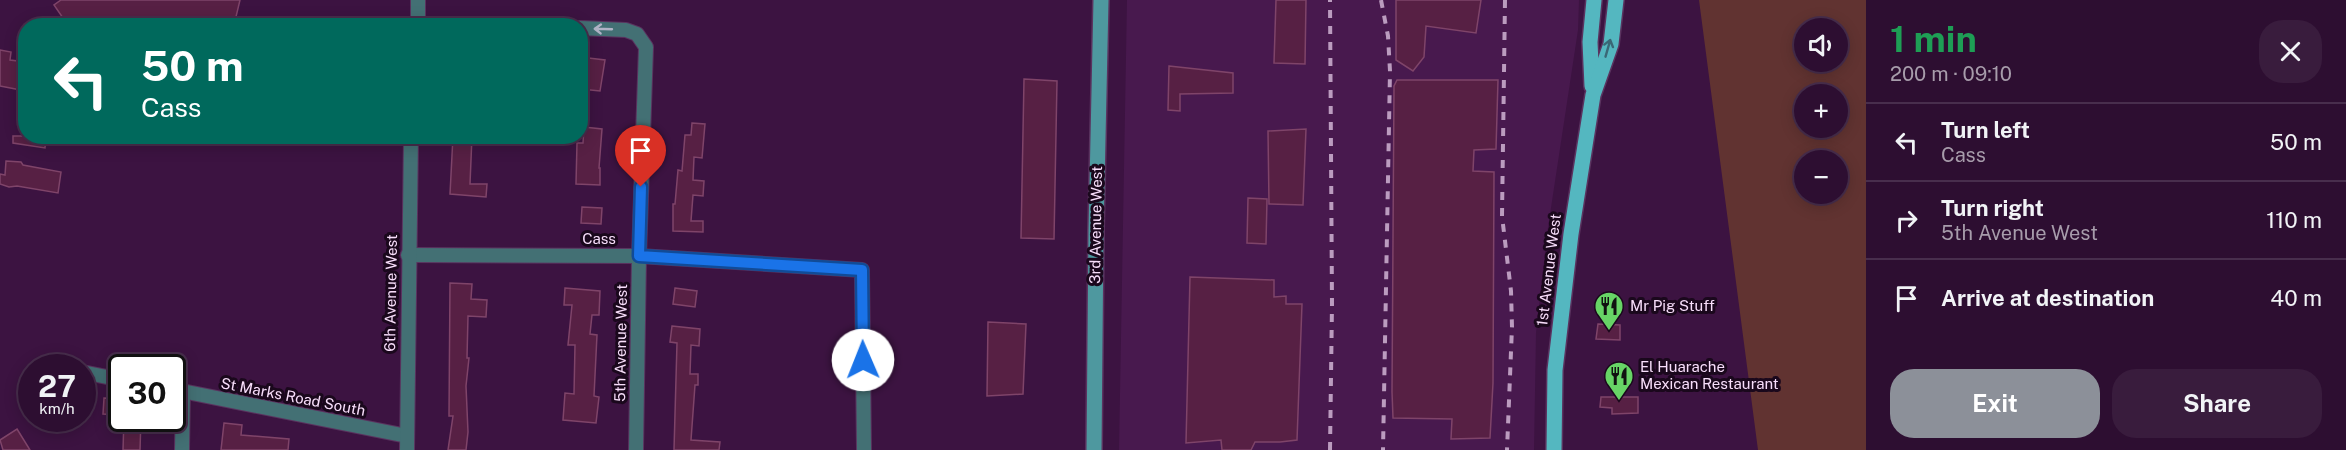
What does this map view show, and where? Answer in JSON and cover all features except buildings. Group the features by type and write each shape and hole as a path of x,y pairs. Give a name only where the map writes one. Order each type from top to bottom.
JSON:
{"main road":[{"name":"1st Avenue West","path":"1593,95 1590,42 1594,0"},
{"name":"1st Avenue West","path":"1554,450 1555,370 1562,300 1593,95 1611,44 1616,0"}],"street":[{"path":"418,0 418,18"},
{"name":"3rd Avenue West","path":"1094,450 1095,239 1101,0"},
{"name":"5th Avenue West","path":"588,28 626,30 637,34 646,47 639,256 636,450"},
{"name":"6th Avenue West","path":"407,443 411,144"},
{"name":"Cass","path":"408,255 639,256 862,270 864,450"},
{"name":"St Marks Road South","path":"186,392 407,443"},
{"path":"181,432 182,450"}],"shaded area":[{"path":"1127,0 1579,0 1578,30 1547,234 1536,333 1534,450 1119,450"},
{"path":"1699,0 1866,0 1866,450 1758,450"}],"railway":[{"path":"1330,0 1332,304 1330,450"},
{"path":"1381,0 1388,36 1390,71 1383,450"},
{"path":"1505,0 1502,216 1511,291 1512,327 1507,450"}],"place":[{"name":"Mr Pig Stuff","path":"1609,332"},
{"name":"El Huarache Mexican Restaurant","path":"1619,402"}],"route":[{"path":"641,187 639,256 862,270 863,360"}]}
